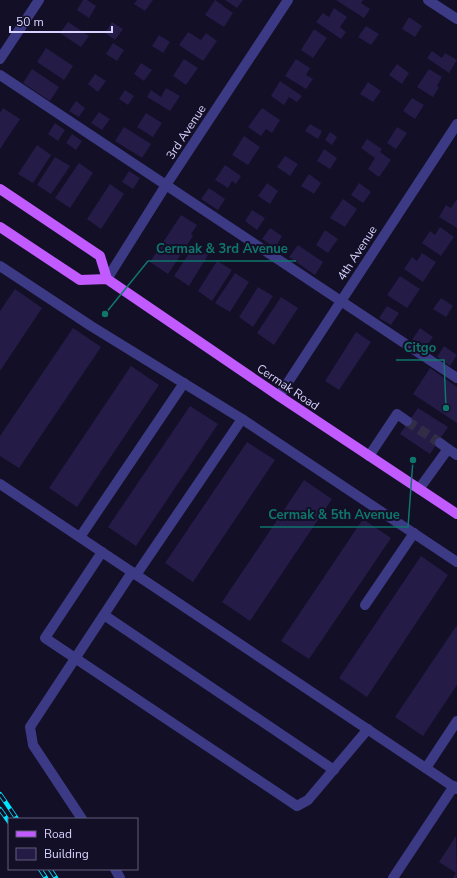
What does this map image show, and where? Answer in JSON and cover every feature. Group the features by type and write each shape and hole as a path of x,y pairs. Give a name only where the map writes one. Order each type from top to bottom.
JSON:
{"main road":[{"path":"0,189 100,256 107,279 80,280 0,228"},
{"name":"Cermak Road","path":"107,279 369,456 456,511"}],"street":[{"path":"0,59 39,0"},
{"name":"3rd Avenue","path":"107,279 166,185 288,0"},
{"path":"428,0 457,19"},
{"path":"0,75 457,378"},
{"name":"4th Avenue","path":"279,396 457,124"},
{"path":"0,266 91,326 242,419 457,562"},
{"path":"80,537 184,382"},
{"path":"369,456 398,414 407,421"},
{"path":"81,818 34,745 30,727 104,615 242,419"},
{"path":"420,489 444,446 457,455"},
{"path":"0,484 455,787 393,878"},
{"path":"365,606 414,533"},
{"path":"102,552 45,638 297,806 308,800 368,729"},
{"path":"104,615 334,770"},
{"path":"426,768 457,721"}],"building":[{"path":"83,0 87,0 96,6 89,18 77,10"},
{"path":"137,0 153,0 145,11 134,4"},
{"path":"215,0 233,13 224,27 205,15"},
{"path":"225,0 243,0 237,8"},
{"path":"336,0 363,0 361,3 370,9 364,18"},
{"path":"334,8 347,17 340,27 346,32 341,39 316,22 323,13 329,17"},
{"path":"409,17 422,26 415,37 402,29"},
{"path":"68,22 89,36 81,47 60,33"},
{"path":"112,22 123,29 115,40 105,33"},
{"path":"366,26 379,34 371,45 358,37"},
{"path":"314,29 327,38 313,58 301,50"},
{"path":"188,32 201,40 206,33 217,41 203,61 179,45"},
{"path":"159,35 170,42 163,53 152,46"},
{"path":"113,43 124,50 117,61 106,54"},
{"path":"46,48 73,66 64,80 37,62"},
{"path":"432,51 442,58 445,53 457,60 449,73 427,58"},
{"path":"184,59 198,68 186,85 173,76"},
{"path":"296,59 310,68 306,75 313,79 306,89 285,76"},
{"path":"141,63 152,70 144,81 134,74"},
{"path":"397,64 409,73 402,84 389,75"},
{"path":"32,69 59,87 50,101 23,83"},
{"path":"429,69 442,77 437,86 439,87 433,97 417,87"},
{"path":"95,74 106,81 98,92 88,84"},
{"path":"280,81 302,96 297,102 289,97 284,105 271,96"},
{"path":"368,82 381,91 373,102 360,94"},
{"path":"166,88 180,96 170,111 147,97 151,90 161,97"},
{"path":"125,90 134,96 128,105 119,99"},
{"path":"412,98 424,105 415,119 403,111"},
{"path":"76,101 85,108 79,117 69,111"},
{"path":"3,108 20,119 0,149 0,113"},
{"path":"262,108 280,120 272,133 266,129 261,136 248,127"},
{"path":"99,112 110,119 102,130 91,123"},
{"path":"146,113 162,123 153,137 137,127"},
{"path":"55,123 65,130 58,141 48,134"},
{"path":"310,124 322,131 318,139 305,131"},
{"path":"124,127 151,144 142,158 115,141"},
{"path":"397,127 407,133 396,149 387,143"},
{"path":"330,132 337,137 332,145 325,140"},
{"path":"72,134 82,141 76,150 66,143"},
{"path":"244,136 260,147 248,165 232,155"},
{"path":"367,139 382,149 380,152 391,160 379,177 368,169 375,158 361,148"},
{"path":"37,145 51,155 33,183 18,174"},
{"path":"324,149 337,158 330,169 317,161"},
{"path":"285,156 298,164 290,176 277,167"},
{"path":"55,157 70,166 51,194 37,185"},
{"path":"79,163 93,173 70,208 55,198"},
{"path":"225,165 241,176 236,184 232,181 228,188 215,180"},
{"path":"129,171 140,178 133,189 122,182"},
{"path":"309,174 321,183 314,194 301,186"},
{"path":"267,183 278,191 270,204 258,196"},
{"path":"359,183 371,192 363,203 351,195"},
{"path":"110,184 124,194 101,229 87,219"},
{"path":"209,188 225,199 218,210 201,199"},
{"path":"343,199 357,209 345,227 330,218"},
{"path":"457,199 457,228 439,217 446,205 451,208"},
{"path":"252,210 265,218 257,230 245,221"},
{"path":"181,215 197,225 191,234 193,236 168,274 150,262"},
{"path":"440,227 454,237 441,256 422,243 430,231 435,235"},
{"path":"270,228 282,236 275,248 262,239"},
{"path":"325,230 338,239 328,253 316,245"},
{"path":"298,245 323,262 315,275 289,257"},
{"path":"194,246 208,255 189,286 174,276"},
{"path":"422,253 436,262 423,282 404,269 412,257 417,261"},
{"path":"217,261 232,270 212,301 198,291"},
{"path":"235,273 249,282 230,312 215,303"},
{"path":"400,276 420,289 407,308 387,295"},
{"path":"258,287 273,296 253,327 239,317"},
{"path":"15,289 42,308 0,371 0,311"},
{"path":"281,297 298,308 274,345 257,333"},
{"path":"441,298 453,306 446,317 433,309"},
{"path":"387,306 399,313 391,325 379,318"},
{"path":"73,328 101,347 19,468 0,456 0,436"},
{"path":"420,328 433,337 425,348 412,340"},
{"path":"356,332 371,342 339,390 325,381"},
{"path":"444,346 457,355 450,366 437,357"},
{"path":"131,366 159,385 77,507 49,488"},
{"path":"430,368 457,387 457,423 413,394"},
{"path":"190,406 218,424 136,546 108,527"},
{"path":"418,408 448,427 430,454 400,434"},
{"path":"247,442 275,460 193,582 165,563"},
{"path":"304,480 332,499 250,621 222,602"},
{"path":"363,519 391,538 309,659 281,641"},
{"path":"421,556 448,575 367,697 339,678"},
{"path":"457,625 457,685 423,736 395,717"},
{"path":"456,836 457,878 453,878 456,873 439,862"}],"tunnel":[{"path":"407,421 440,443"}],"railway":[{"path":"0,794 16,818"},
{"path":"0,809 8,821"},
{"path":"41,870 46,878"},
{"path":"51,870 56,878"}],"place":[{"name":"Cermak & 3rd Avenue","path":"105,314"},
{"name":"Citgo","path":"446,408"},
{"name":"Cermak & 5th Avenue","path":"413,460"}]}
